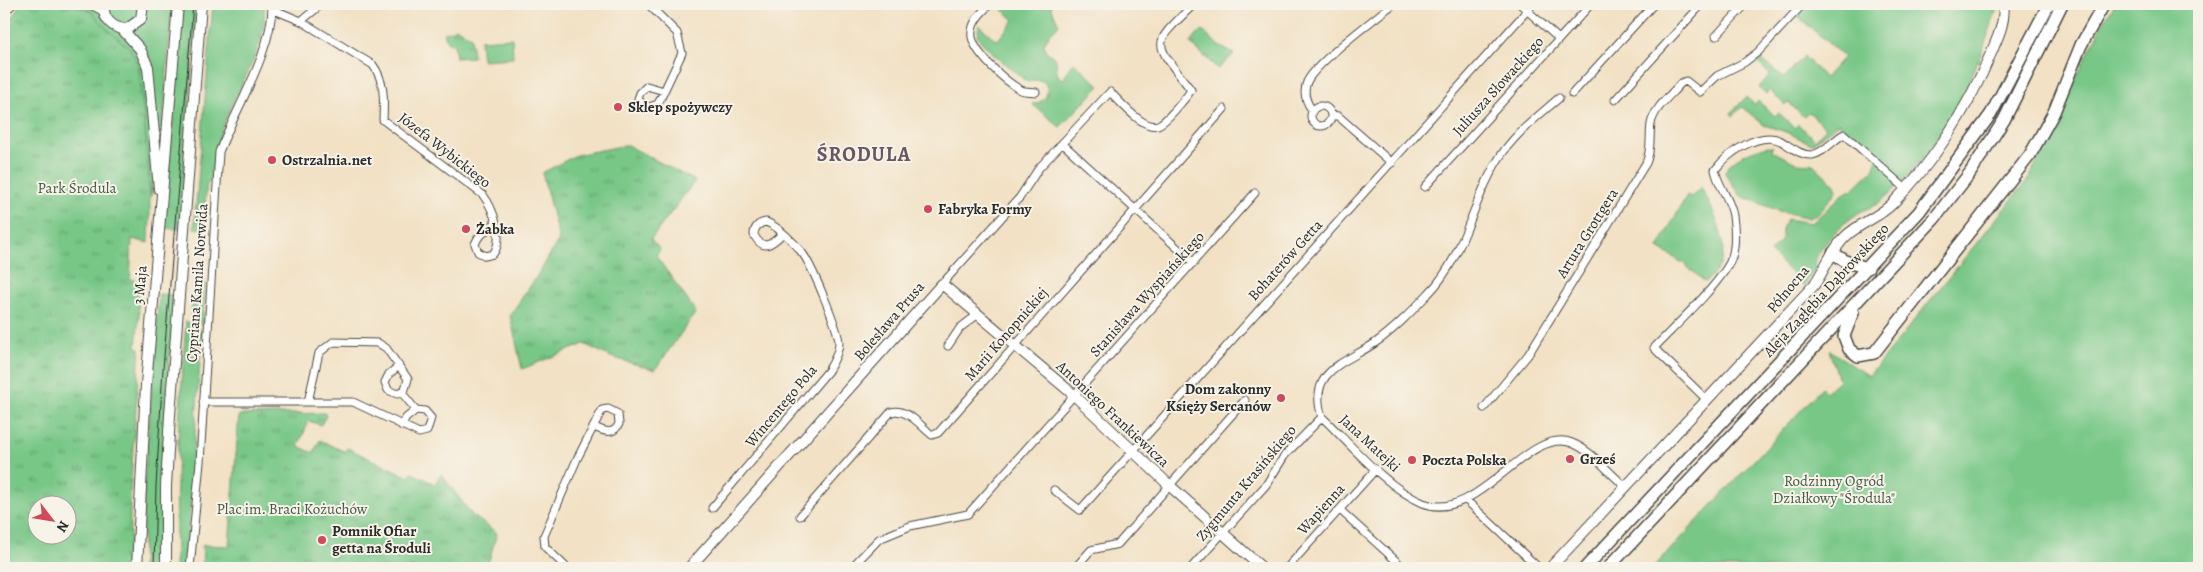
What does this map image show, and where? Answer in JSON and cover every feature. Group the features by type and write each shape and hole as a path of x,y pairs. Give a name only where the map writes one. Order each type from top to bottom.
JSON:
{"main road":[{"name":"Aleja Zagłębia Dąbrowskiego","path":"1586,568 1919,212 1977,136 1999,100 2049,4"},
{"name":"Aleja Zagłębia Dąbrowskiego","path":"1608,568 1934,219 1970,173 2004,120 2062,4"},
{"path":"1860,300 1844,336 1849,349 1858,356 1866,356 1879,349 2030,155 2054,112 2081,45 2104,4"},
{"path":"1833,253 1847,262 1868,268"}],"street":[{"path":"4,10 12,4"},
{"path":"92,4 104,7 109,23 122,29 140,49 148,67 156,172 161,206"},
{"name":"3 Maja","path":"137,568 141,458 178,4"},
{"path":"166,568 166,486 170,415 201,4"},
{"path":"301,21 322,4"},
{"path":"648,4 677,33 682,53 664,91"},
{"path":"990,4 978,17 973,26 972,36 976,46 992,66 1022,90 1036,92"},
{"name":"Bolesława Prusa","path":"689,568 1020,197 1039,168 1110,92 1143,123 1150,127 1159,125 1187,96 1191,90 1164,56 1160,46 1162,36 1194,4"},
{"path":"1312,110 1307,104 1305,90 1309,78 1334,53 1393,4"},
{"path":"1520,4 1559,39"},
{"name":"Bohaterów Getta","path":"1054,490 1080,510 1533,4"},
{"name":"Juliusza Słowackiego","path":"1425,187 1591,4"},
{"path":"1572,94 1654,4"},
{"path":"1615,100 1702,4"},
{"path":"1716,36 1746,4"},
{"name":"Artura Grottgera","path":"1484,408 1528,355 1646,163 1651,150 1651,126 1657,110 1681,83 1686,82 1700,92 1717,76 1745,62 1758,52 1803,4"},
{"name":"Północna","path":"1550,568 1814,285 1845,237 1858,225 1890,206 1939,150 1967,104 2000,30 2004,16 2003,4"},
{"name":"Cypriana Kamila Norwida","path":"190,568 219,152 263,51 270,31 272,6 301,21"},
{"path":"122,29 137,24 145,7"},
{"name":"Józefa Wybickiego","path":"301,21 373,66 378,72 383,86 383,120 483,195 489,203 495,223 497,249 490,256 486,256 478,252 476,244 478,238 495,223"},
{"name":"Jana Matejki","path":"1559,98 1528,124 1498,160 1453,261 1436,286 1398,325 1375,343 1330,369 1324,378 1318,406 1322,417 1376,469 1404,492 1424,503 1442,506 1466,500 1527,454 1557,442 1574,443 1625,486"},
{"path":"1320,106 1329,110 1331,115 1328,123 1320,127 1316,126 1310,119 1312,110 1320,106"},
{"name":"Marii Konopnickiej","path":"800,516 891,412 898,410 904,412 932,435 938,434 1224,109"},
{"path":"1331,115 1338,116 1392,163"},
{"path":"1707,400 1654,348 1704,294 1730,261 1733,252 1733,214 1716,179 1715,170 1721,162 1746,144 1766,139 1779,140 1799,152 1810,155 1820,153 1844,134 1906,189"},
{"path":"1062,143 1194,263"},
{"name":"Stanisława Wyspiańskiego","path":"851,568 879,539 910,526 968,514 1255,193"},
{"name":"Wincentego Pola","path":"712,508 828,372 836,357 839,343 834,322 811,268 804,254 782,234"},
{"name":"Antoniego Frankiewicza","path":"942,284 1074,396 1168,485 1262,568"},
{"path":"948,346 960,328 977,315"},
{"path":"308,402 319,352 333,342 378,343 386,348 408,380 402,393"},
{"path":"203,402 353,402 418,434 427,431 431,418 425,411 416,410 402,393 391,392 385,382 389,374 399,366"},
{"path":"1075,568 1091,550 1118,544 1168,485 1245,400"},
{"path":"402,426 406,418 416,410"},
{"name":"Zygmunta Krasińskiego","path":"1192,568 1266,485 1285,455 1322,417"},
{"path":"567,568 545,547 544,536 577,459 594,427"},
{"name":"Wapienna","path":"1287,568 1376,469"},
{"path":"1466,500 1539,568"},
{"path":"1340,510 1404,568"}],"green space":[{"name":"Park Środula","path":"20,4 72,4 92,12 107,29 130,48 139,67 147,155 150,221 149,243 132,239 130,279 137,281 139,316 136,347 140,348 130,495 130,568 4,568 4,21 13,18"},
{"path":"72,4 172,4 160,166 151,196 139,67 92,12"},
{"path":"183,4 197,4 180,229 164,228"},
{"path":"213,4 264,4 264,19 258,49 220,134 211,181 207,182 203,229 194,228"},
{"path":"1006,4 1052,4 1051,7 1059,25 1049,35 1044,44 1046,51 1056,59 1057,73 1060,78 1064,79 1070,66 1075,63 1100,86 1060,127 1032,104 1038,103 1046,97 1046,85 1039,80 1027,82 991,52 977,37 979,25 997,41 1014,20 1002,9"},
{"path":"1784,4 1992,4 1997,8 1978,62 1953,114 1938,138 1902,182 1878,204 1851,218 1829,238 1818,254 1815,269 1804,286 1770,252 1782,240 1782,229 1787,219 1812,223 1873,170 1878,156 1838,123 1812,144 1786,132 1764,125 1742,107 1733,116 1731,113 1746,97 1755,105 1758,101 1775,116 1779,113 1795,128 1798,124 1815,140 1826,128 1809,112 1804,117 1788,102 1785,105 1769,90 1766,94 1759,87 1770,75 1756,61 1760,58 1784,78 1804,56 1825,78 1844,57"},
{"name":"Rodzinny Ogród Działkowy \"Środula\"","path":"2115,4 2199,4 2199,568 1653,568 1822,388 1826,392 1839,380 1829,350 1869,376 2030,177 2058,113"},
{"path":"457,28 471,37 473,57 456,58 454,44 448,43 444,33"},
{"path":"1202,30 1219,46 1234,54 1218,69 1190,43"},
{"path":"512,38 513,58 482,60 480,40"},
{"path":"627,145 695,181 651,239 660,250 656,256 696,312 655,370 611,357 584,344 522,369 510,315 540,272 559,239 542,173 576,155"},
{"path":"1768,146 1773,147 1772,151 1796,163 1813,164 1835,185 1837,191 1819,212 1810,218 1779,211 1741,196 1725,173 1728,167 1737,158"},
{"path":"1701,187 1718,223 1723,249 1721,261 1715,272 1705,282 1683,263 1658,248 1687,195 1691,197"},
{"path":"198,278 205,282 203,325 191,318 194,282"},
{"path":"159,294 174,295 162,467 161,568 142,568 144,485"},
{"path":"186,321 202,331 186,568 175,568 178,440"},
{"name":"Plac im. Braci Kożuchów","path":"325,413 326,416 321,425 309,421 298,446 313,453 320,440 345,452 347,448 409,477 412,473 435,484 441,474 472,515 497,533 488,564 489,568 202,568 203,545 229,546 239,415"}],"tram line":[{"path":"154,568 156,486 163,369 193,4"}],"place":[{"name":"Sklep spożywczy","path":"618,107"},
{"name":"Ostrzalnia.net","path":"272,160"},
{"name":"Fabryka Formy","path":"928,209"},
{"name":"Żabka","path":"466,229"},
{"name":"Dom zakonny Księży Sercanów","path":"1281,398"},
{"name":"Grześ","path":"1570,459"},
{"name":"Poczta Polska","path":"1412,460"},
{"name":"Pomnik Ofiar getta na Środuli","path":"322,540"}],"district":[{"name":"ŚRODULA","path":"864,154"}]}
